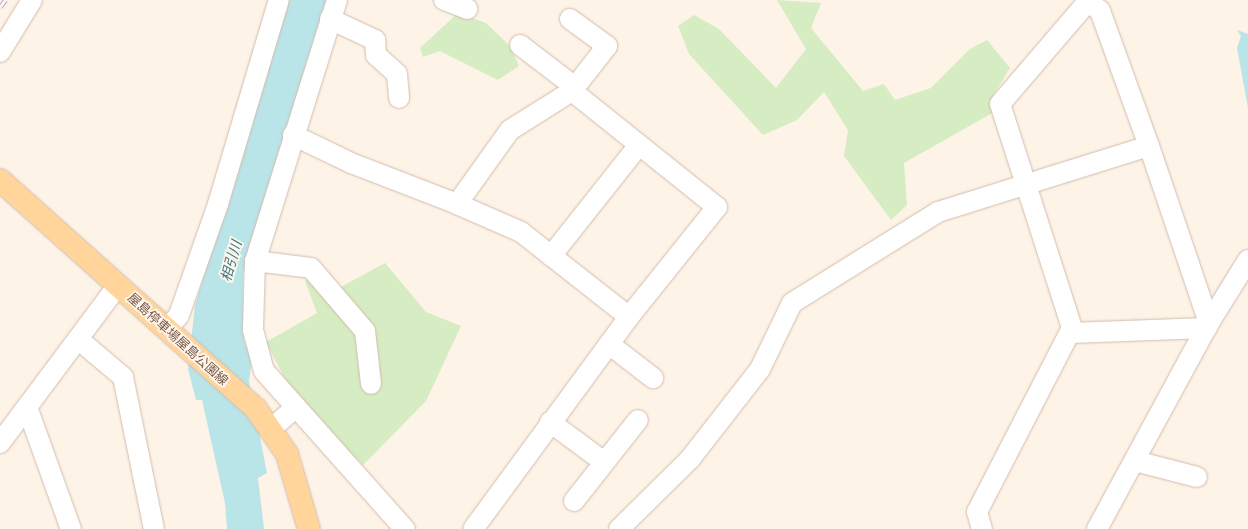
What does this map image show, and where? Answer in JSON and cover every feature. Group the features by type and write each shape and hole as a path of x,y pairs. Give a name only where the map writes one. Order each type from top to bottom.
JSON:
{"main road":[{"name":"屋島停車場屋島公園線","path":"0,180 118,285 269,424 287,454 309,529"}],"street":[{"path":"0,52 32,0"},
{"path":"174,336 179,316 218,204 279,0"},
{"path":"337,0 293,135 255,261 251,309 257,353 264,371 405,529"},
{"path":"444,0 467,9"},
{"path":"982,529 977,512 1072,328 1029,186 1000,104 1088,0 1100,11 1149,146 1208,326"},
{"path":"330,19 375,40 376,55 397,74 399,98"},
{"path":"457,204 510,130 574,89 607,46 570,19"},
{"path":"473,529 550,422 629,317 717,207 520,44"},
{"path":"293,135 351,163 457,204 521,232 629,317"},
{"path":"551,256 639,144"},
{"path":"619,529 690,459 760,369 792,303 938,212 1029,186 1149,146"},
{"path":"1105,526 1134,461 1208,326 1241,289 1248,260"},
{"path":"255,261 311,268 365,331 371,384"},
{"path":"0,443 118,285"},
{"path":"1070,333 1208,326"},
{"path":"78,339 123,377 154,529"},
{"path":"609,344 653,378"},
{"path":"27,407 71,529"},
{"path":"269,424 296,407"},
{"path":"574,501 638,420"},
{"path":"550,422 604,462"},
{"path":"1134,461 1197,477"}],"green space":[{"path":"777,0 821,3 811,28 863,91 884,84 895,100 931,88 970,49 987,40 1010,68 994,94 994,112 904,163 907,205 891,220 844,156 848,130 824,92 797,120 763,135 689,54 678,26 694,15 719,29 776,88 806,49"},
{"path":"458,13 486,23 510,46 519,66 498,80 440,51 423,57 420,48"},
{"path":"385,263 426,312 461,326 426,401 363,465 315,419 288,385 266,342 317,313 305,281 322,269 339,288"}],"water":[{"name":"相引川","path":"287,0 328,0 243,274 244,340 252,360 249,381 267,473 258,478 264,529 227,529 225,503 202,400 196,400 188,369 195,305"},
{"path":"1237,30 1248,34 1248,108 1237,48 1241,36"}],"railway":[{"path":"0,7 5,0"}]}
